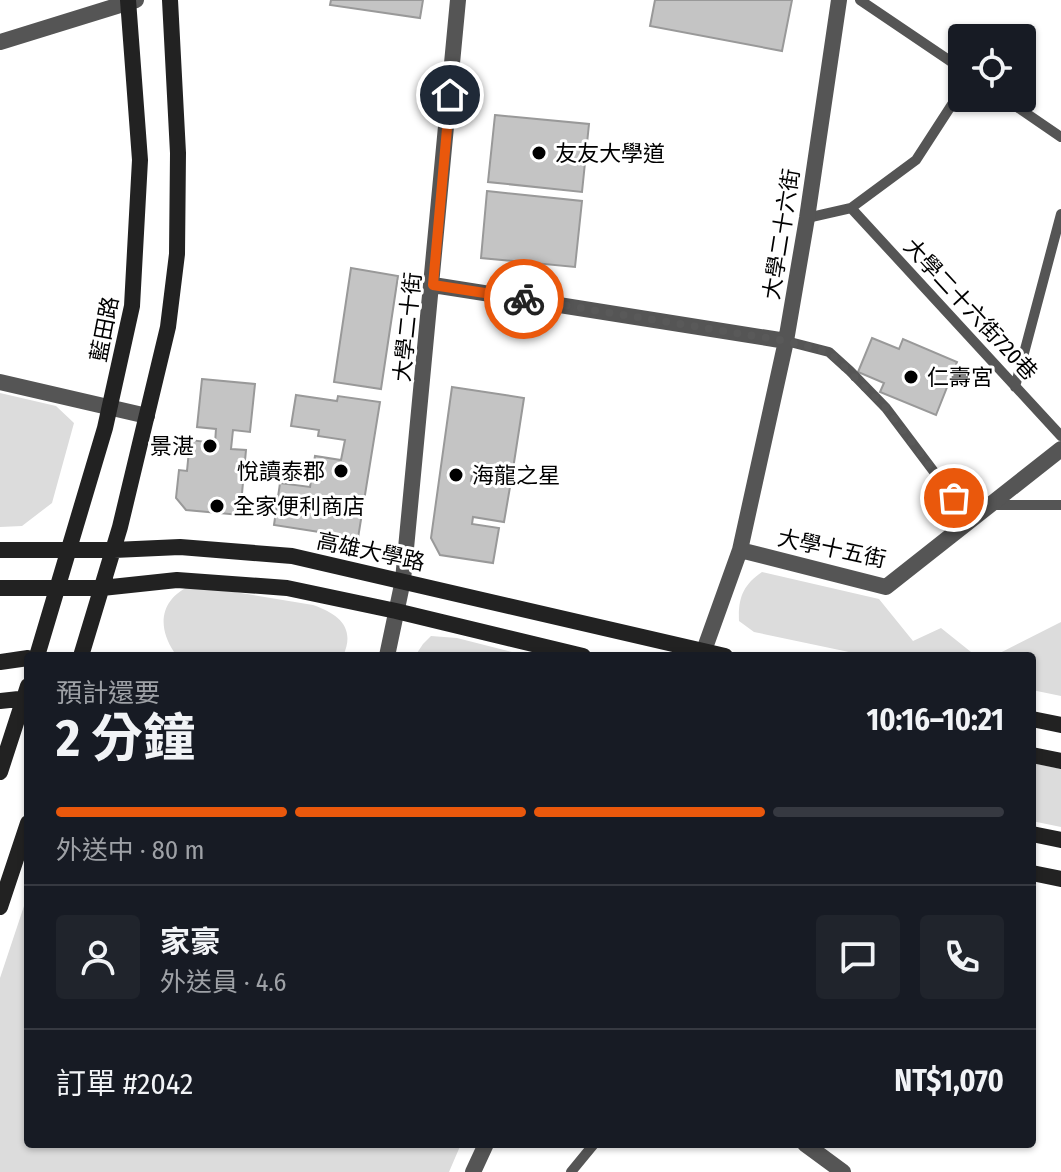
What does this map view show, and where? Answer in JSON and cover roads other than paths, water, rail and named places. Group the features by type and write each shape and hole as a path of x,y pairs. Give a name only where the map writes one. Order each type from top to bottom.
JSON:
{"street":[{"path":"82,652 114,550 168,327 177,254 178,153 170,0"},
{"name":"大學二十街","path":"388,652 403,580 458,0"},
{"name":"大學二十六街","path":"704,652 740,550 786,341 839,0"},
{"path":"0,42 131,1"},
{"name":"藍田路","path":"38,652 110,407 132,306 140,160 131,1"},
{"path":"433,285 786,341"},
{"path":"0,382 147,416"},
{"name":"大學十五街","path":"740,550 886,587 1061,449"},
{"name":"高雄大學路","path":"0,550 180,547 292,556 695,652"},
{"path":"0,588 102,588 177,580 287,588 566,652"},
{"path":"0,662 24,659"},
{"path":"0,701 24,695"},
{"path":"0,772 24,703"},
{"path":"1036,720 1061,725"},
{"path":"1036,756 1061,761"},
{"path":"0,907 24,835"},
{"path":"1036,835 1061,840"},
{"path":"1036,874 1061,879"},
{"path":"473,1172 484,1148"},
{"path":"810,1148 843,1172"}],"lane":[{"path":"860,0 948,60"},
{"path":"807,218 851,208 916,160 948,111"},
{"path":"1024,112 1061,137"},
{"name":"大學二十六街720巷","path":"851,208 1061,436"},
{"path":"1015,387 1061,214"},
{"path":"786,341 829,352 850,371 886,408 971,521"},
{"path":"989,505 1061,505"},
{"path":"571,1172 591,1148"}],"place":[{"name":"友友大學道","path":"539,153"},
{"name":"仁壽宮","path":"911,377"},
{"name":"景湛","path":"210,446"},
{"name":"悅讀泰郡","path":"341,471"},
{"name":"海龍之星","path":"456,475"},
{"name":"全家便利商店","path":"217,506"}]}
